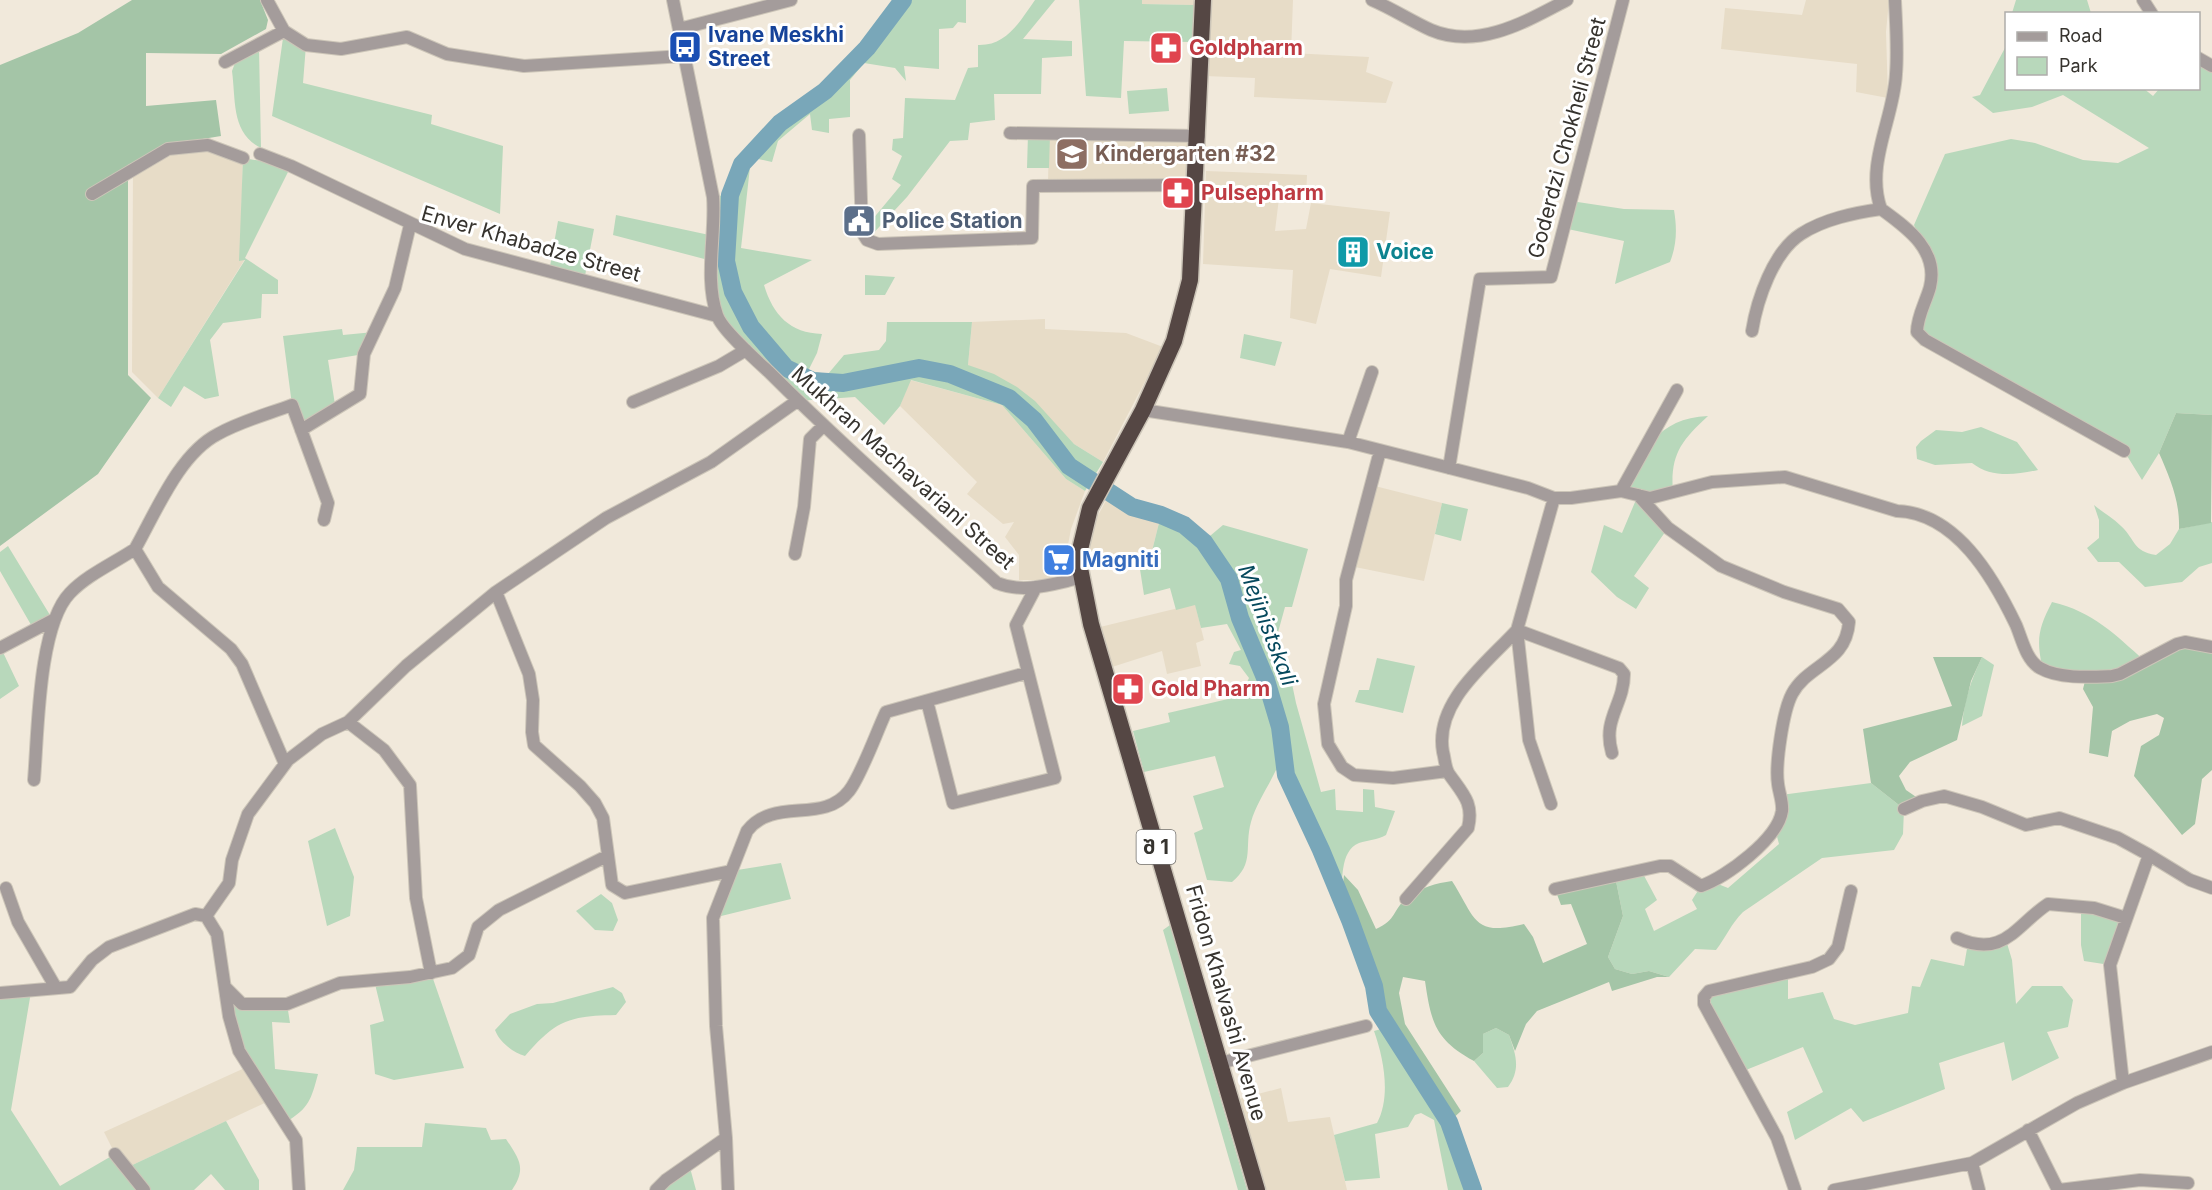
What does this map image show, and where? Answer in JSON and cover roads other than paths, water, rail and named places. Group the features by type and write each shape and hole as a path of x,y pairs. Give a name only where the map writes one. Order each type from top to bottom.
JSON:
{"highway":[{"name":"Fridon Khalvashi Avenue","path":"1203,0 1198,74 1199,136 1190,280 1174,341 1143,410 1090,508 1078,558 1080,578 1091,624 1257,1190"}],"street":[{"path":"267,0 284,31 306,45 341,49 407,37 447,54 524,66 683,56"},
{"path":"673,0 713,197 715,222 712,261 717,316"},
{"path":"679,29 791,0"},
{"path":"1372,0 1392,4 1433,31 1473,37 1518,26 1568,0"},
{"name":"Goderdzi Chokheli Street","path":"1449,468 1480,279 1551,277 1623,0"},
{"path":"1895,0 1896,74 1876,168 1876,196 1881,208 1922,244 1932,265 1930,286 1917,322 1917,332 1925,340 2124,451"},
{"path":"225,62 284,31"},
{"path":"1011,133 1199,136"},
{"path":"859,135 860,234 867,240 878,244 1032,238 1034,186 1196,185"},
{"path":"92,194 168,149 208,145 243,158"},
{"path":"260,154 291,166 410,225"},
{"path":"1752,331 1756,306 1767,279 1782,255 1800,234 1825,222 1881,208"},
{"name":"Enver Khabadze Street","path":"301,430 360,394 364,354 394,288 410,225 465,249 717,316"},
{"name":"Mukhran Machavariani Street","path":"717,316 746,350 823,426 997,583 1009,588 1035,587 1080,578"},
{"path":"633,402 719,366 746,350"},
{"path":"1348,442 1372,372"},
{"path":"1621,490 1677,390"},
{"path":"206,916 228,883 232,860 248,814 285,764 322,734 348,722 406,666 496,592 589,528 711,462 797,400"},
{"path":"34,780 42,680 53,620 69,593 135,549 186,460 208,440 219,433 292,405 328,503 324,520"},
{"path":"1143,410 1348,442 1528,488 1554,498 1571,498 1621,490 1650,498 1712,482 1785,477 1897,511 1914,512 1966,544 2005,602 2031,660 2038,667 2055,674 2096,677 2120,674 2177,644 2185,642 2212,647"},
{"path":"795,555 804,507 810,439 823,426"},
{"path":"1380,451 1347,580 1346,606 1324,704 1328,744 1342,767 1354,775 1393,778 1447,771"},
{"path":"1555,889 1660,866 1670,866 1701,886 1733,870 1775,830 1782,811 1778,771 1787,705 1792,692 1835,655 1849,630 1849,622 1838,609 1784,592 1721,566 1668,528 1638,495"},
{"path":"1551,804 1529,740 1517,630 1554,498"},
{"path":"135,549 158,587 231,649 242,664 285,764"},
{"path":"927,701 953,803 1055,778 1026,673 1016,625 1035,587"},
{"path":"496,592 529,674 533,700 534,746 580,786 595,803 603,818 612,885 625,893 731,871"},
{"path":"0,648 53,620"},
{"path":"1406,899 1468,828 1472,813 1464,794 1447,771 1442,745 1443,723 1456,696 1517,630"},
{"path":"1517,630 1619,668 1624,674 1624,684 1609,722 1608,740 1612,753"},
{"path":"728,1190 717,1026 713,918 747,831 756,819 771,813 798,812 828,806 849,792 886,712 1026,673"},
{"path":"348,722 384,750 410,784 416,898 431,972"},
{"path":"1904,809 1922,801 1944,796 1982,807 2026,825 2058,818 2118,838 2190,880 2212,888"},
{"path":"2123,1083 2110,965 2149,855"},
{"path":"226,988 242,1004 260,1006 287,1004 340,982 410,977 452,968 469,955 478,927 499,910 608,856"},
{"path":"6,888 18,922 56,988"},
{"path":"1795,1190 1777,1138 1704,1004 1704,997 1708,991 1812,967 1829,959 1839,947 1851,891"},
{"path":"1957,938 1968,944 2006,940 2048,904 2094,908 2126,918"},
{"path":"0,993 70,987 92,960 109,947 195,914 206,916 217,934 229,1016 239,1051 296,1140 299,1190"},
{"path":"1220,1063 1366,1026"},
{"path":"1834,1190 1972,1163 2028,1130 2123,1083 2212,1052"},
{"path":"2028,1130 2059,1190 2140,1180 2188,1183"},
{"path":"656,1190 726,1138"},
{"path":"115,1154 144,1190"},
{"path":"1972,1163 1979,1190"}],"waterway":[{"name":"Mejinistskali","path":"903,0 867,48 825,91 780,123 742,164 730,195 726,261 733,292 751,327 786,368 813,381 843,383 919,368 950,374 1009,398 1034,420 1069,466 1132,507 1161,515 1184,525 1204,542 1229,579 1240,618 1266,680 1280,727 1286,775 1350,920 1374,986 1378,1011 1449,1122 1473,1190"}],"place":[{"name":"Ivane Meskhi Street","path":"685,47"},
{"name":"Goldpharm","path":"1166,48"},
{"name":"Kindergarten #32","path":"1072,154"},
{"name":"Pulsepharm","path":"1178,193"},
{"name":"Police Station","path":"859,221"},
{"name":"Voice","path":"1353,252"},
{"name":"Magniti","path":"1059,560"},
{"name":"Gold Pharm","path":"1128,689"}]}
